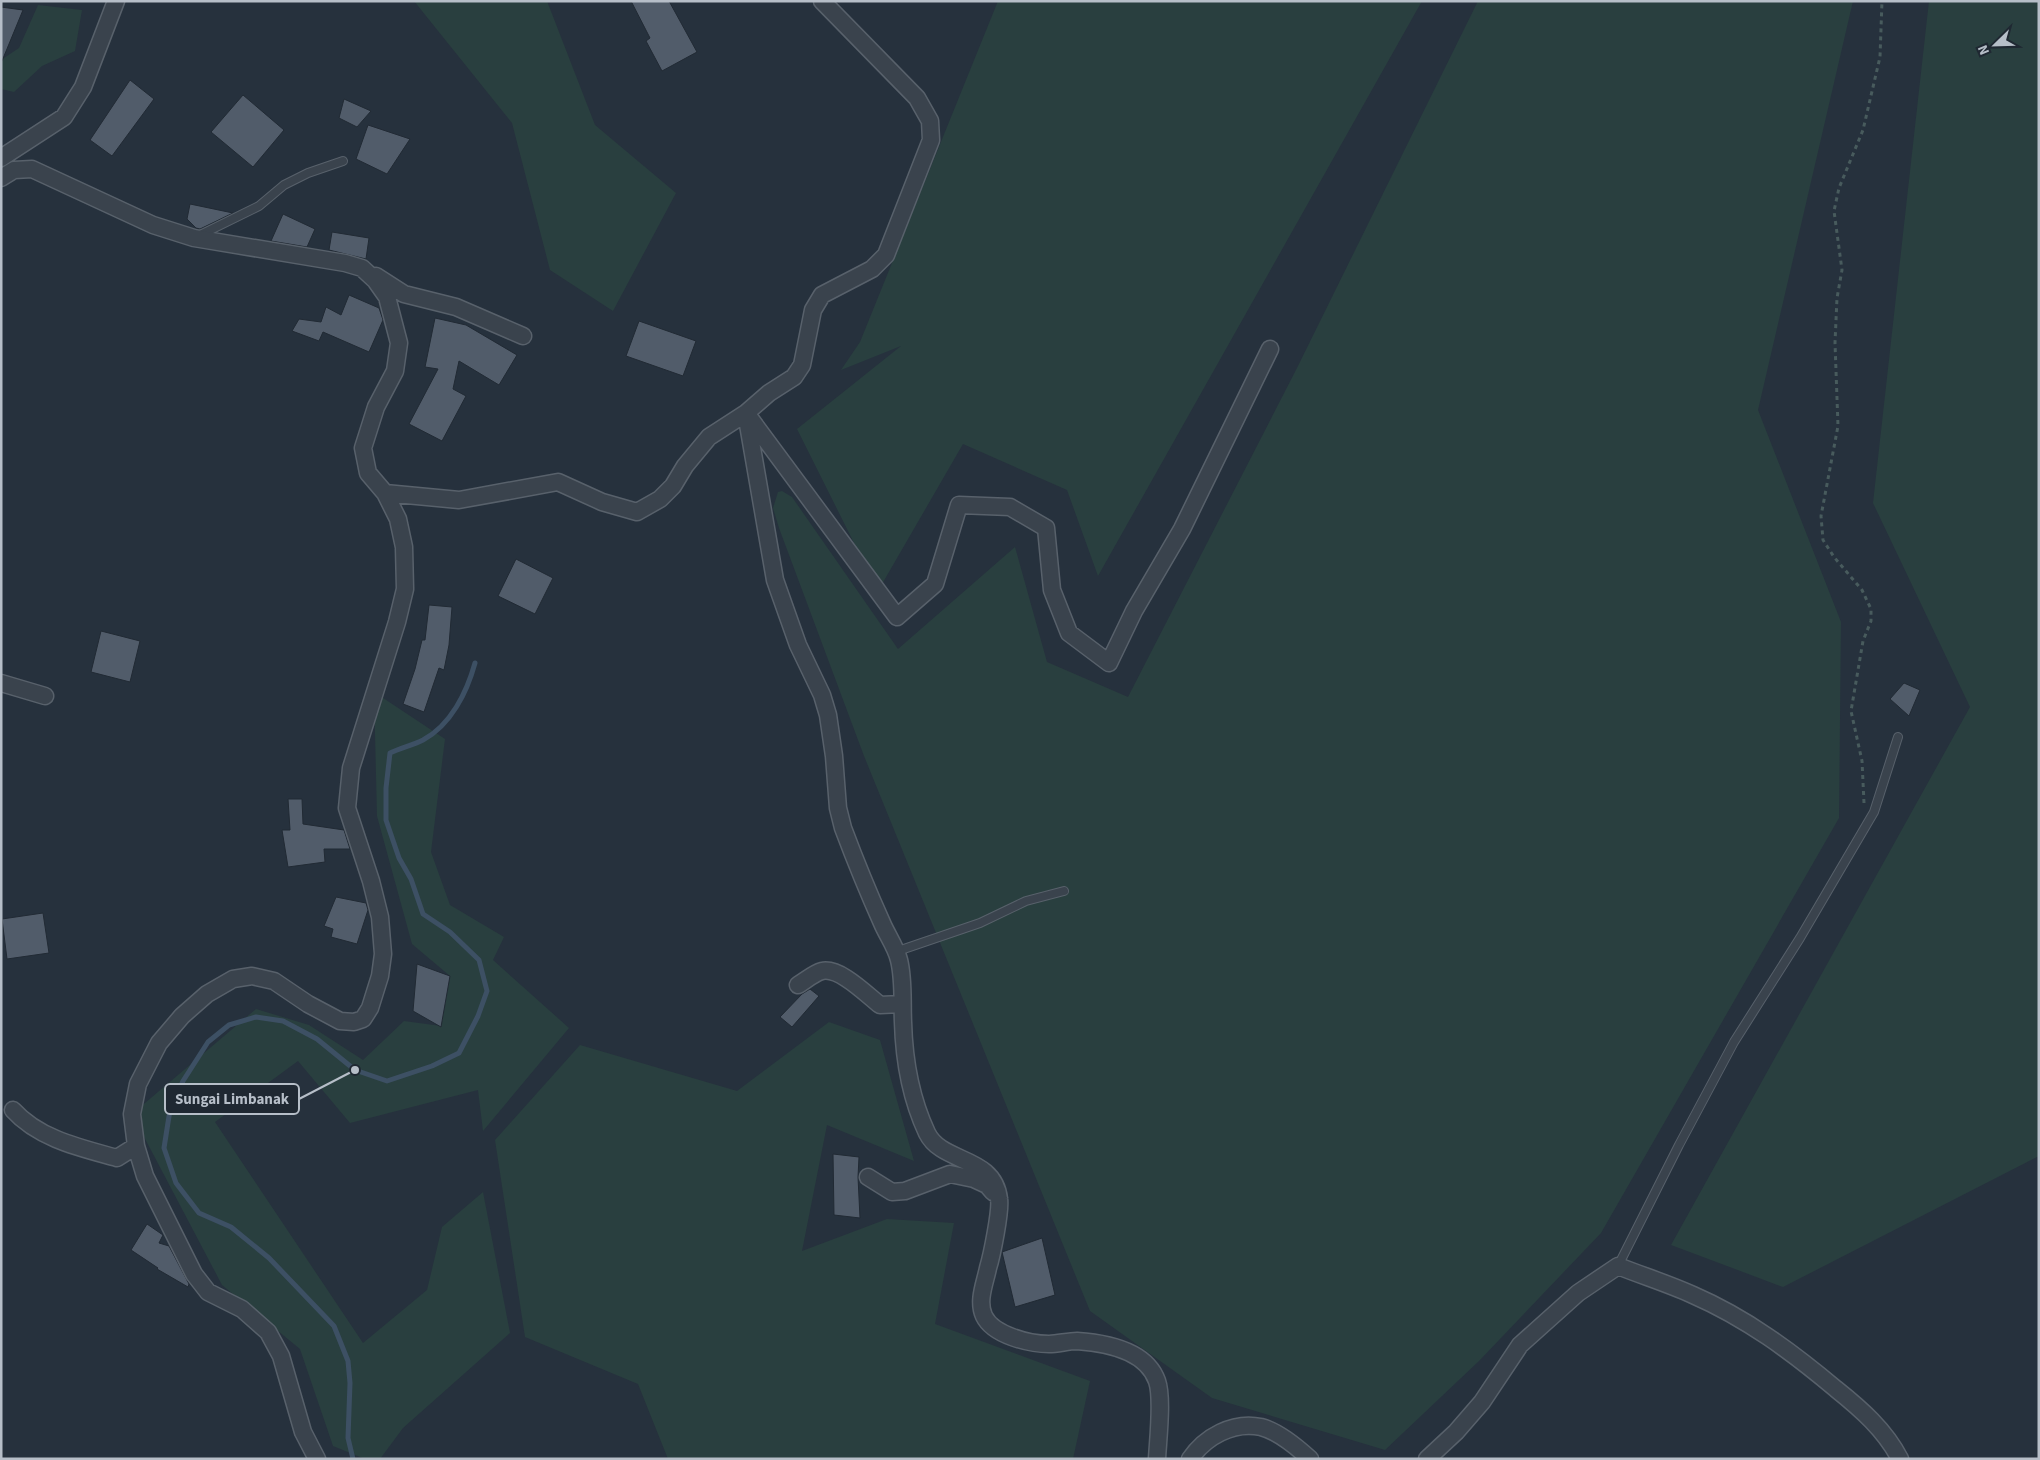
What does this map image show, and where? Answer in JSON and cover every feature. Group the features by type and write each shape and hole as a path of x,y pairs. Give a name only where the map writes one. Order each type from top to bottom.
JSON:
{"street":[{"path":"1,158 64,117 83,87 116,1"},
{"path":"385,494 459,500 558,482 602,502 638,512 660,499 673,486 685,466 709,437 746,413 769,393 794,377 802,365 813,310 822,295 872,269 886,255 931,140 930,121 917,98 822,1"},
{"path":"1,178 14,170 32,169 153,225 194,238 345,263 362,268 404,294 456,307 523,336"},
{"path":"317,1459 303,1432 281,1356 268,1332 242,1309 208,1292 194,1274 145,1176 136,1146 132,1114 138,1084 159,1043 182,1016 207,994 233,979 252,976 274,982 308,1004 340,1021 354,1022 363,1019 370,1008 380,976 383,954 381,924 371,882 347,808 351,768 397,622 405,589 404,548 398,520 385,494 368,473 363,448 376,407 395,371 399,343 387,297 375,280 362,268"},
{"path":"746,413 897,617 935,584 959,505 1010,507 1046,528 1052,590 1069,633 1109,663 1134,611 1182,529 1270,349"},
{"path":"746,413 775,580 798,645 822,695 828,714 834,756 838,808 843,828 899,959 906,1061 915,1102 928,1136 943,1151 977,1165 987,1174 999,1199 989,1266 982,1288 981,1305 984,1316 992,1326 1027,1342 1050,1344 1075,1341 1099,1344 1122,1350 1139,1358 1152,1370 1158,1383 1157,1459"},
{"path":"1,684 44,696"},
{"path":"798,985 823,971 834,972 853,982 880,1005 902,1004"},
{"path":"13,1110 21,1119 42,1132 95,1152 117,1158 136,1146"},
{"path":"868,1178 892,1192 905,1191 950,1174 974,1179 987,1185 999,1199"},
{"path":"1427,1459 1456,1432 1482,1402 1520,1346 1578,1293 1618,1266 1706,1301 1770,1337 1796,1355 1865,1412 1900,1459"},
{"path":"1190,1459 1197,1448 1212,1437 1231,1428 1246,1426 1260,1427 1268,1430 1298,1448 1310,1459"}],"lane":[{"path":"194,238 259,206 284,185 308,173 343,161"},
{"path":"1618,1266 1734,1042 1829,890 1874,812 1898,738"},
{"path":"895,952 980,922 1026,901 1064,891"}],"path":[{"path":"1865,826 1862,761 1851,711 1871,609 1862,590 1834,557 1823,540 1821,516 1838,426 1835,343 1842,270 1834,211 1839,188 1862,130 1880,57 1882,1"}],"green space":[{"path":"414,1 547,1 595,125 676,193 613,311 550,270 512,123"},
{"path":"998,1 1422,1 1098,576 1067,490 963,444 878,591 797,429 901,346 841,370 860,342"},
{"path":"1478,1 1853,1 1758,410 1841,622 1839,818 1601,1233 1479,1361 1385,1450 1212,1398 1090,1311 864,756 773,508 778,492 782,491 792,497 898,649 1015,547 1047,662 1128,697 1297,368"},
{"path":"1929,1 2039,1 2039,1156 1783,1287 1671,1245 1970,707 1873,503"},
{"path":"38,5 82,10 75,51 42,66 14,92 1,89 1,60 19,48"},
{"path":"374,692 445,739 431,852 450,905 504,937 493,960 569,1028 483,1131 478,1090 350,1123 298,1061 215,1122 363,1343 427,1290 442,1227 483,1192 510,1333 403,1428 380,1459 365,1459 333,1446 300,1349 222,1285 132,1114 256,1009 309,1025 363,1060 404,1021 441,1026 450,976 412,944 377,816"},
{"path":"829,1022 880,1040 914,1161 827,1125 802,1251 887,1219 954,1223 935,1324 1090,1381 1073,1459 668,1459 638,1384 525,1337 495,1140 580,1045 737,1091"}],"building":[{"path":"631,1 669,1 697,52 662,71 646,41 650,38"},
{"path":"1,7 23,10 2,61 1,61"},
{"path":"130,80 154,99 112,156 90,140"},
{"path":"243,95 284,130 253,167 211,132"},
{"path":"344,99 371,111 357,127 339,118"},
{"path":"368,125 410,139 387,174 356,159"},
{"path":"190,204 233,213 200,229 196,228 187,219"},
{"path":"283,214 315,229 307,247 271,241"},
{"path":"332,232 369,238 366,259 329,250"},
{"path":"349,295 379,308 383,320 369,352 323,332 319,341 292,331 299,319 321,322 326,307 341,315"},
{"path":"435,318 466,325 517,355 499,385 459,361 453,389 466,396 442,441 409,424 438,369 425,367"},
{"path":"639,321 696,341 683,376 626,356"},
{"path":"516,559 553,578 535,614 498,596"},
{"path":"429,605 452,607 449,645 444,670 439,668 424,712 403,704 415,669 422,640 425,640"},
{"path":"101,631 140,641 130,682 91,672"},
{"path":"1904,683 1920,690 1909,716 1890,699"},
{"path":"288,799 302,799 303,824 344,830 350,849 324,849 325,862 288,867 282,830 290,830"},
{"path":"336,897 366,903 368,910 357,944 331,937 333,929 324,926"},
{"path":"43,913 49,953 7,959 2,919"},
{"path":"417,964 450,976 441,1027 413,1011"},
{"path":"810,989 819,996 792,1027 780,1017 802,994"},
{"path":"833,1154 859,1157 860,1218 834,1215"},
{"path":"147,1224 163,1235 159,1243 169,1246 189,1284 188,1287 157,1269 131,1250"},
{"path":"1042,1238 1055,1295 1015,1307 1002,1252"}],"waterway":[{"path":"353,1459 348,1438 350,1383 348,1361 334,1326 269,1258 231,1227 199,1213 176,1183 164,1148 170,1110 183,1081 208,1042 229,1025 256,1017 283,1021 317,1039 355,1070 387,1081 432,1066 459,1053 478,1016 487,991 479,960 450,932 423,914 411,879 399,858 386,820 386,788 390,753 423,740 442,726 457,707 475,663"}],"place":[{"name":"Sungai Limbanak","path":"355,1070"}]}
